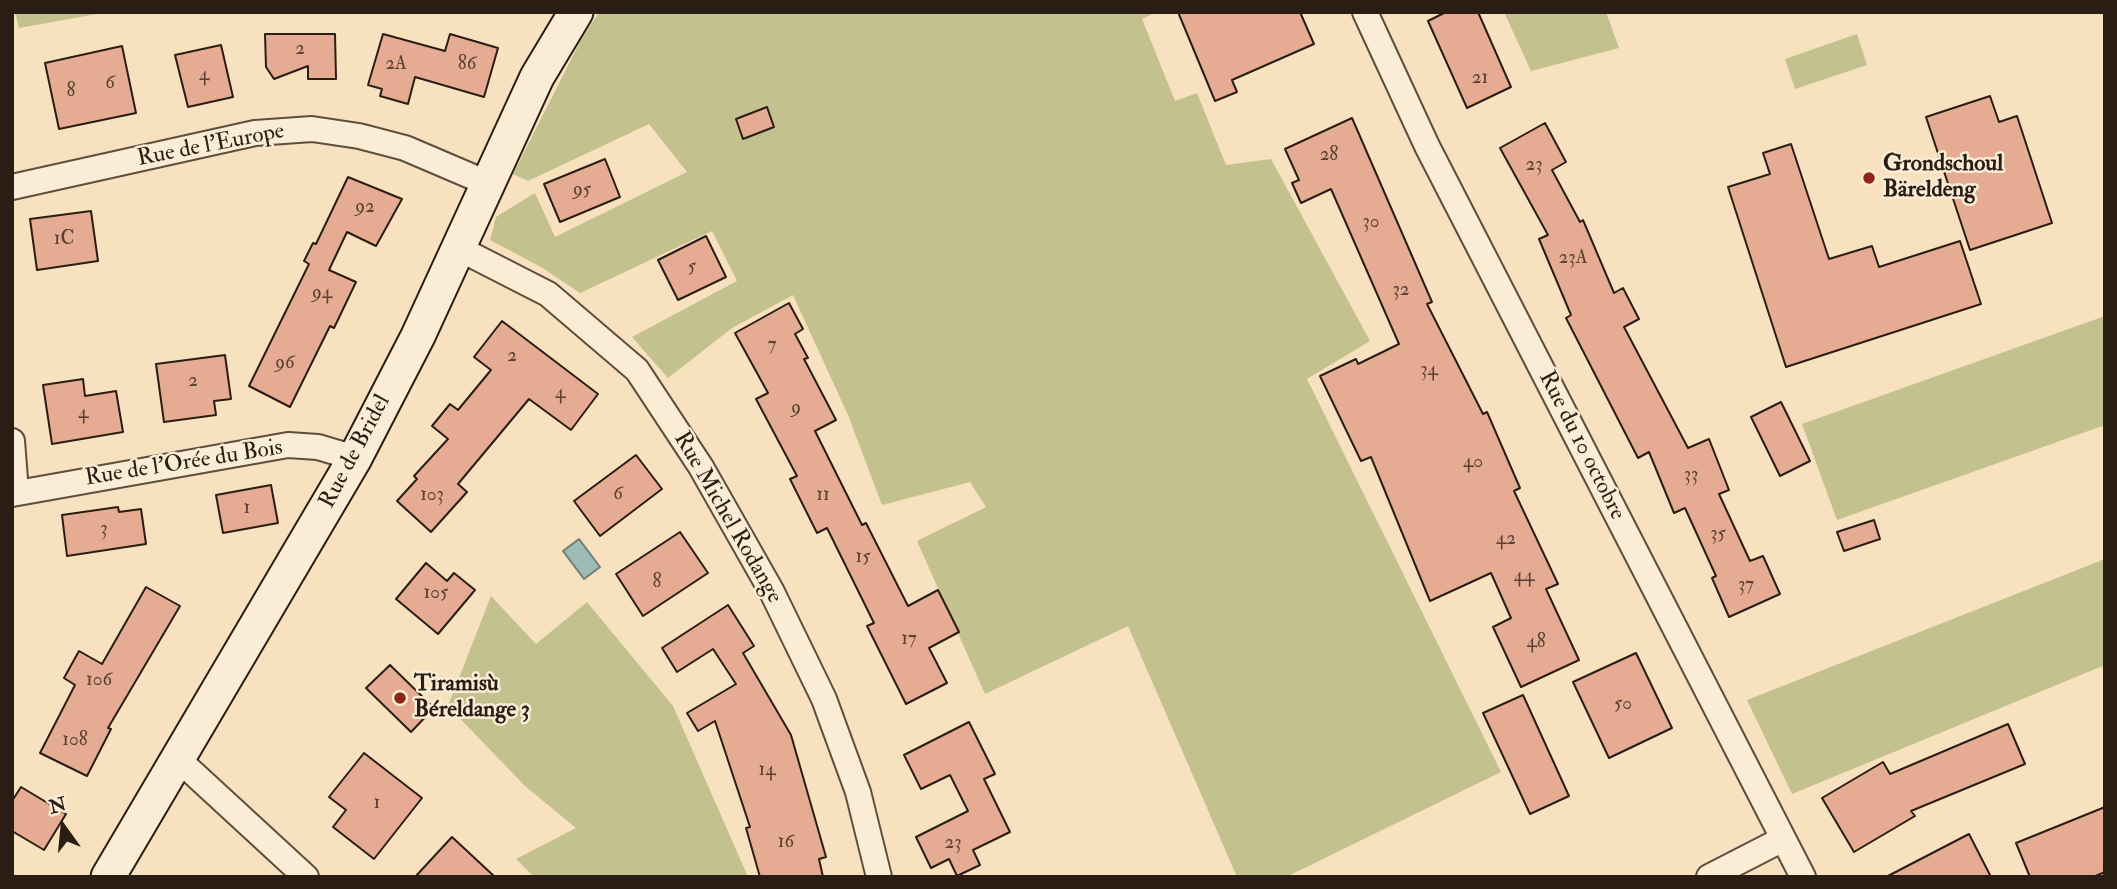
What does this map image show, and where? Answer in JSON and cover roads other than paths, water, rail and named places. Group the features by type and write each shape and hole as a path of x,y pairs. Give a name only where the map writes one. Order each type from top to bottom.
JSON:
{"main road":[{"name":"Rue de Bridel","path":"108,877 355,458 418,337 537,77 576,12"}],"street":[{"name":"Rue du 10 octobre","path":"1365,12 1427,146 1803,877"},
{"name":"Rue de l'Europe","path":"12,187 254,133 312,129 359,136 405,148 487,183"},
{"name":"Rue Michel Rodange","path":"458,248 548,294 637,370 707,478 772,592 824,699 858,792 879,877"},
{"path":"12,441 14,493"},
{"name":"Rue de l'Orée du Bois","path":"14,493 288,445 318,447 355,458"},
{"path":"178,760 306,877"},
{"path":"1709,877 1783,839"}],"water":[{"path":"579,539 600,567 584,579 563,551"}],"place":[{"name":"Grondschoul Bäreldeng","path":"1869,178"},
{"name":"Tiramisù Béreldange 3","path":"400,698"}]}
